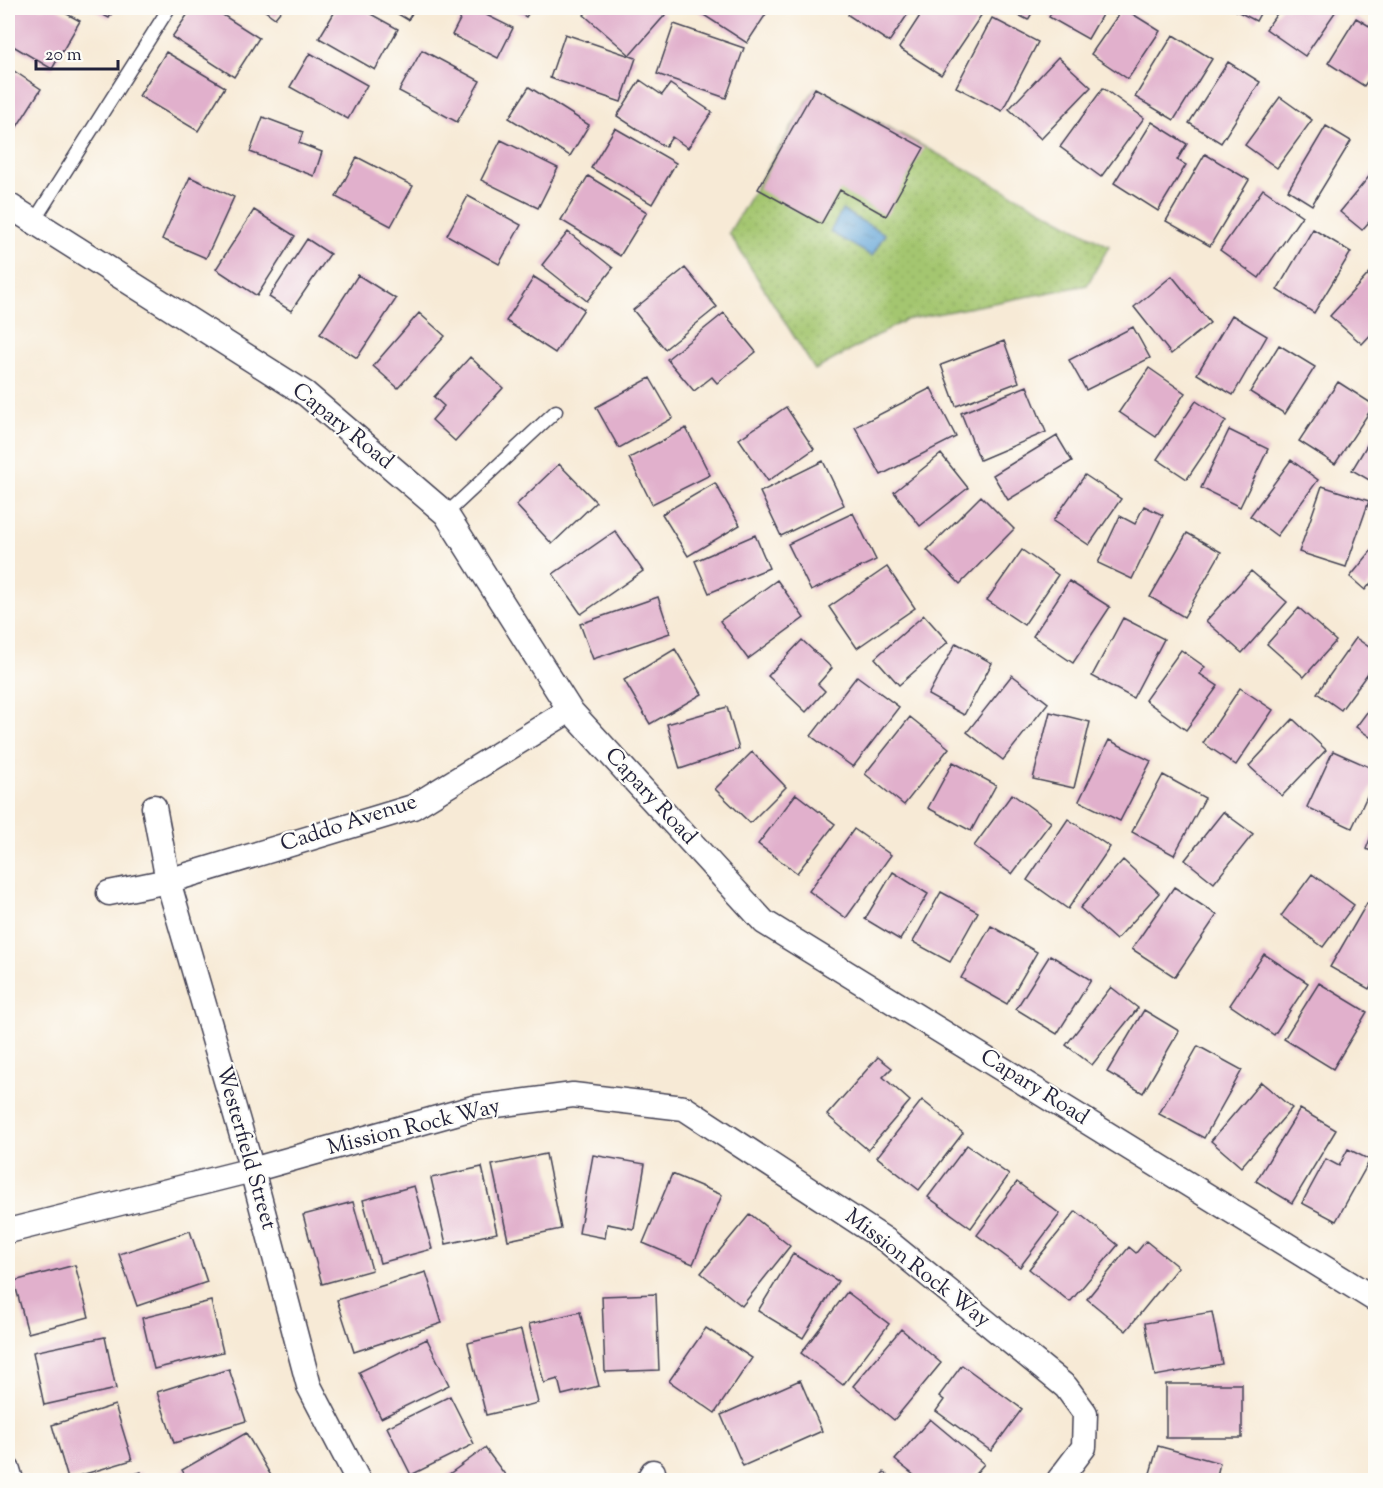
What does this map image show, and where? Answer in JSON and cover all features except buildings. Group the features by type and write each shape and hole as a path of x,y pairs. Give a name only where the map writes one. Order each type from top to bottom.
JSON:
{"street":[{"name":"Capary Road","path":"8,205 306,394 446,514 570,710 764,922 1376,1300"},
{"name":"Caddo Avenue","path":"109,893 168,881 413,807 570,710"},
{"name":"Westerfield Street","path":"154,807 168,881 252,1170 309,1386 358,1480"},
{"name":"Mission Rock Way","path":"8,1231 252,1170 473,1108 573,1095 684,1108 888,1241 1066,1387 1085,1413 1084,1447 1059,1480"},
{"path":"8,1470 11,1480"}],"lane":[{"path":"34,221 169,8"},
{"path":"446,514 556,411"}],"green space":[{"path":"815,88 1109,246 1087,285 905,320 815,370 729,233"}],"water":[{"path":"842,210 885,234 872,256 830,232"}]}
